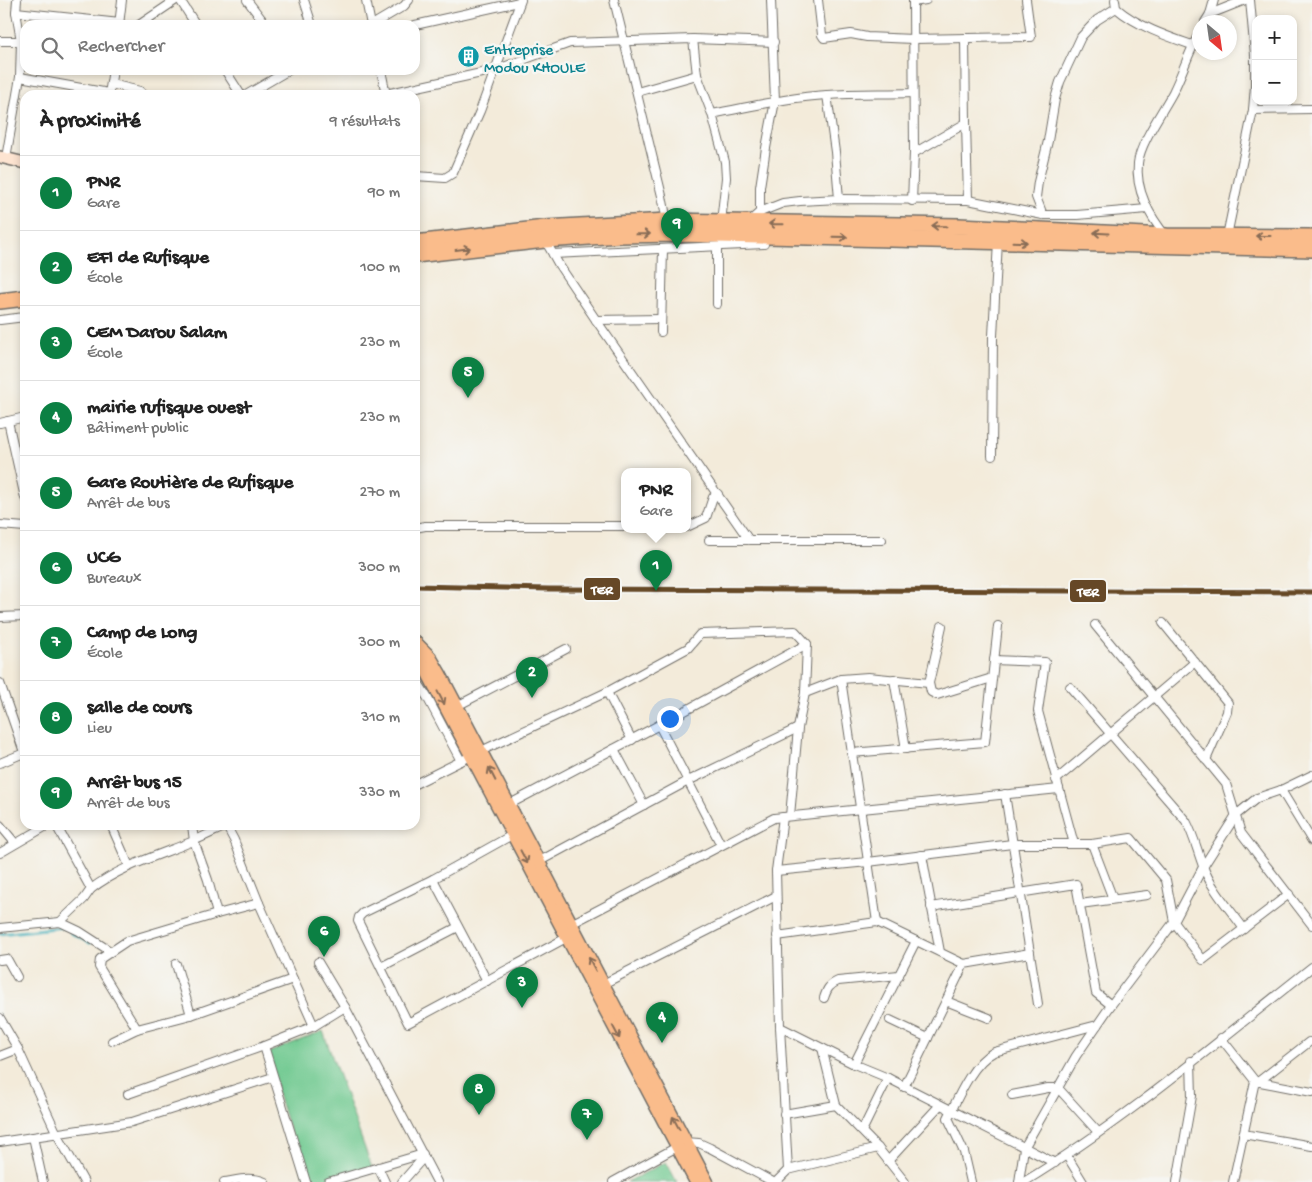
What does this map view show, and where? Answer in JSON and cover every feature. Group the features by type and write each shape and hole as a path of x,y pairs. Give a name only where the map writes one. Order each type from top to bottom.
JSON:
{"highway":[{"path":"420,242 546,228 667,222 959,226 1167,236 1312,236"},
{"path":"420,254 545,240 620,235 678,234 1312,249"},
{"path":"0,301 20,299"}],"main road":[{"path":"420,647 430,657 457,706 471,756 508,805 603,984 682,1145 696,1182"},
{"path":"420,662 566,938 682,1145 708,1182"}],"street":[{"path":"17,0 16,12 20,35"},
{"path":"120,20 122,0"},
{"path":"146,20 176,0"},
{"path":"180,0 193,20"},
{"path":"248,0 262,20"},
{"path":"304,0 310,20"},
{"path":"366,0 371,20"},
{"path":"380,20 404,6 409,0"},
{"path":"614,0 667,222"},
{"path":"760,212 760,188 775,101 771,0"},
{"path":"818,0 822,35 824,38 851,34 913,39 1032,37 1026,0"},
{"path":"912,201 914,153 913,1 926,0"},
{"path":"1210,14 1214,0"},
{"path":"1210,14 1245,0"},
{"path":"1226,236 1253,110 1255,56 1250,0"},
{"path":"420,24 520,1"},
{"path":"420,176 445,178 452,174 480,112 520,1"},
{"path":"1043,215 1036,197 1060,82 1081,38 1115,4 1125,16 1157,32 1192,45 1174,90 1143,146 1138,163 1139,181 1147,209 1154,221 1167,236"},
{"path":"16,12 85,20"},
{"path":"965,38 968,200"},
{"path":"693,39 697,75 712,114 725,162 726,178 720,222"},
{"path":"406,90 495,70 564,44 693,39 774,42"},
{"path":"0,41 20,41"},
{"path":"110,90 112,75"},
{"path":"228,75 238,90"},
{"path":"254,90 280,75"},
{"path":"382,75 383,90"},
{"path":"637,92 697,75"},
{"path":"20,162 3,158 20,77 88,90"},
{"path":"111,84 133,90"},
{"path":"712,114 746,109 775,101 827,95 913,93"},
{"path":"827,95 839,199"},
{"path":"1253,110 1312,109"},
{"path":"914,153 966,123"},
{"path":"748,223 760,212 782,203 839,199 968,200 1043,215 1077,215 1147,209"},
{"path":"545,240 596,320 750,540"},
{"path":"992,456 993,336 998,241"},
{"path":"553,254 764,244"},
{"path":"717,247 717,304"},
{"path":"661,332 663,249"},
{"path":"0,320 20,318"},
{"path":"596,320 662,319"},
{"path":"20,418 4,422 20,480"},
{"path":"691,525 706,518 713,497 718,494"},
{"path":"0,525 20,527"},
{"path":"420,527 621,526"},
{"path":"709,540 882,540"},
{"path":"0,617 20,616"},
{"path":"1163,623 1228,703 1228,712 1206,760"},
{"path":"1095,625 1226,784 1241,833 1312,925"},
{"path":"942,626 929,683 931,692 937,696 992,678"},
{"path":"851,753 986,742 998,626"},
{"path":"420,782 608,692 688,648 700,634 795,631 807,644 805,693 776,871 780,1027 788,1170"},
{"path":"508,805 632,740 807,644"},
{"path":"457,706 566,649"},
{"path":"994,660 1045,662 1038,711 1074,844"},
{"path":"1056,780 1195,662"},
{"path":"805,693 841,679 868,677 929,683"},
{"path":"841,679 877,922"},
{"path":"894,679 906,749"},
{"path":"0,683 20,740"},
{"path":"420,686 471,756"},
{"path":"1070,687 1186,821 1198,847 1203,867 1216,891 1244,929"},
{"path":"608,692 632,740"},
{"path":"659,725 721,845"},
{"path":"538,862 688,781 798,728"},
{"path":"614,749 644,805"},
{"path":"0,763 20,756"},
{"path":"1019,1182 1024,1148 1076,1056 1111,1005 1174,922 1203,867 1236,815 1257,798 1281,790 1312,775"},
{"path":"571,924 774,818 1059,789"},
{"path":"1281,790 1312,841"},
{"path":"1005,794 1038,1004"},
{"path":"0,825 15,843"},
{"path":"0,852 39,830"},
{"path":"59,830 91,889"},
{"path":"113,830 129,866"},
{"path":"193,830 194,841 208,880 217,914"},
{"path":"60,922 84,899 91,889 102,881 129,866 194,841 216,830"},
{"path":"229,830 314,1026"},
{"path":"512,835 359,917 358,921 408,1024 566,938"},
{"path":"776,871 868,862 1012,844 1092,844 1131,838 1166,880 1174,922 1203,960 1288,894"},
{"path":"1092,844 1114,899"},
{"path":"922,855 940,952"},
{"path":"433,879 487,981"},
{"path":"930,906 1076,884 1096,993 1111,1005"},
{"path":"1080,904 1147,895"},
{"path":"603,984 776,896"},
{"path":"137,1029 99,967 100,959 126,941 259,903"},
{"path":"0,928 60,922 79,931 110,951"},
{"path":"777,936 877,922 964,964 1030,952"},
{"path":"381,967 458,927"},
{"path":"854,1064 916,941"},
{"path":"0,960 7,959 17,977"},
{"path":"318,962 345,1007 438,1182"},
{"path":"176,964 191,1015"},
{"path":"904,1087 964,964"},
{"path":"1024,1182 1033,1179 1067,1156 1133,1108 1312,968"},
{"path":"824,998 827,988 838,981 899,975"},
{"path":"112,1041 137,1029 191,1015 293,979"},
{"path":"946,1001 989,1018"},
{"path":"128,1094 264,1046 314,1026 345,1007"},
{"path":"0,1018 18,1049 58,1134 84,1182"},
{"path":"890,1020 928,1038"},
{"path":"971,1182 964,1152 948,1118 975,1067 987,1055 994,1052 1097,1026"},
{"path":"780,1027 854,1064 888,1078 1055,1163"},
{"path":"1221,1038 1257,1082 1312,1092"},
{"path":"1233,1182 1257,1082 1309,1042"},
{"path":"264,1046 306,1182"},
{"path":"822,1048 836,1105 862,1130 906,1182"},
{"path":"0,1056 18,1049"},
{"path":"1177,1182 1192,1096 1192,1062"},
{"path":"0,1142 132,1122 274,1077"},
{"path":"862,1130 888,1078"},
{"path":"1012,1095 1048,1088 1058,1088 1098,1132"},
{"path":"784,1114 836,1105"},
{"path":"888,1161 940,1105"},
{"path":"1243,1134 1312,1146"},
{"path":"33,1136 42,1182"},
{"path":"613,1182 682,1145 699,1143 775,1182 788,1170 878,1148"},
{"path":"328,1182 424,1156"},
{"path":"402,1182 424,1156"},
{"path":"1067,1156 1083,1182"},
{"path":"378,1167 385,1182"},
{"path":"224,1182 256,1178 265,1182"}],"green space":[{"path":"323,1031 372,1168 324,1182 306,1182 265,1054"},
{"path":"666,1162 677,1182 627,1182"}],"waterway":[{"path":"0,934 63,927"},
{"path":"69,928 71,933 90,943"}],"transit line":[{"name":"TER","path":"420,586 549,589 1312,592"}],"place":[{"name":"Entreprise Modou KHOULE","path":"468,57"},
{"name":"Arrêt bus 15","path":"677,249"},
{"name":"Gare Routière de Rufisque","path":"468,398"},
{"name":"PNR","path":"656,591"},
{"name":"EFI de Rufisque","path":"532,698"},
{"name":"UCG","path":"324,957"},
{"name":"CEM Darou Salam","path":"522,1008"},
{"name":"mairie rufisque ouest","path":"662,1043"},
{"name":"salle de cours","path":"479,1115"},
{"name":"Camp de Long","path":"587,1140"}]}
